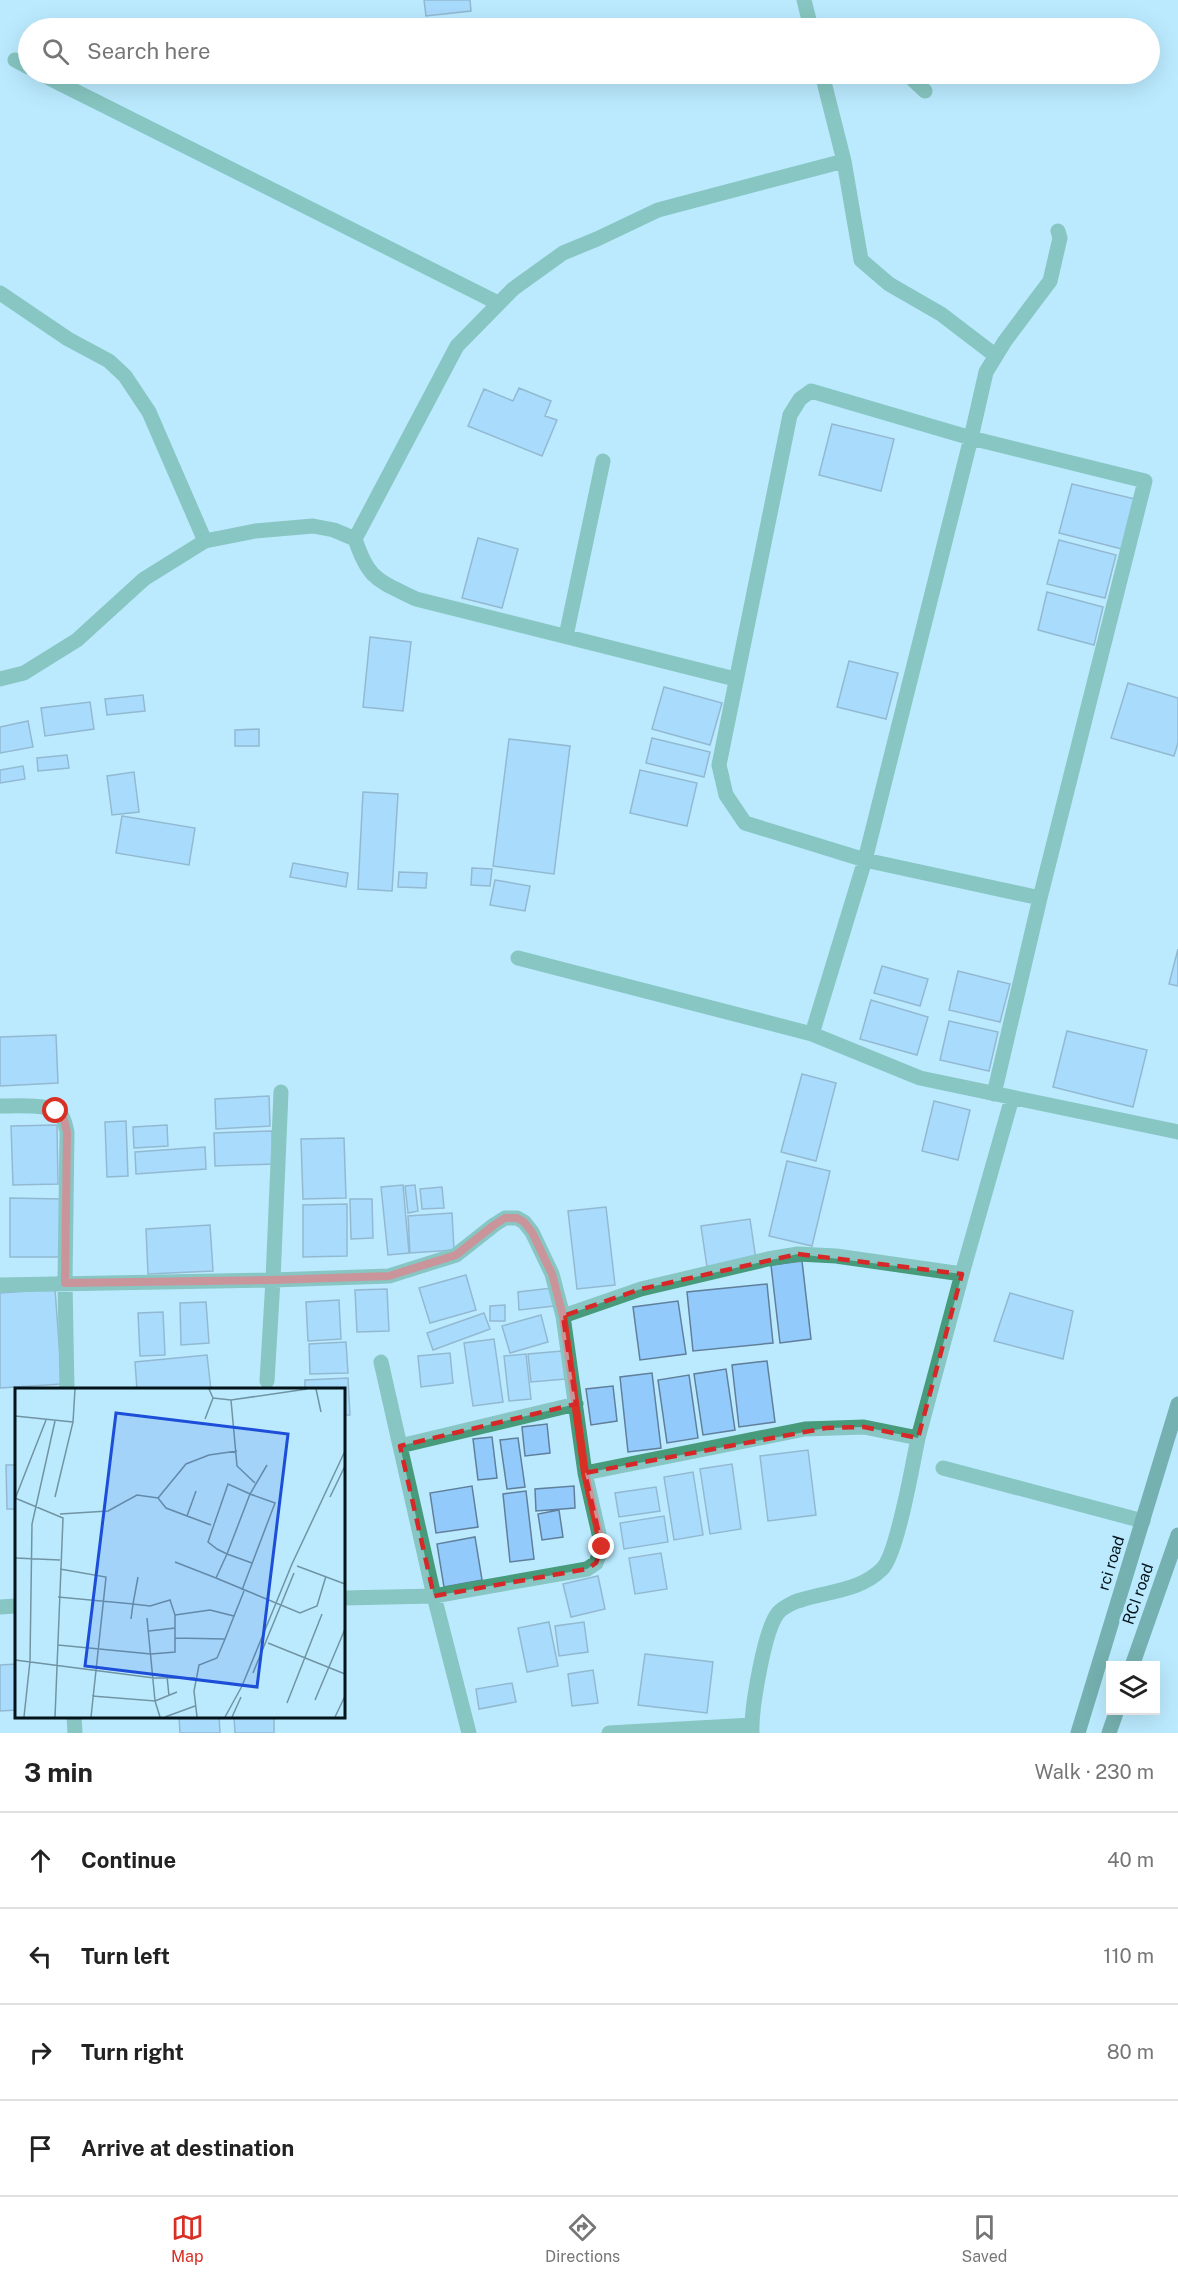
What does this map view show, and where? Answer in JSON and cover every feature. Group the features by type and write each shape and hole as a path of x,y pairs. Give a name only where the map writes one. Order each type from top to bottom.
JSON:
{"main road":[{"name":"rci road","path":"1078,1733 1178,1404"},
{"name":"RCI road","path":"1133,1661 1178,1535"},
{"path":"1109,1733 1115,1715"}],"street":[{"path":"804,0 808,18"},
{"path":"61,84 498,303"},
{"path":"825,84 844,161 861,260 889,284 940,314 996,356"},
{"path":"918,84 925,91"},
{"path":"735,679 416,599 375,579 362,561 355,539 457,346 513,289 563,253 658,210 844,161"},
{"path":"812,1034 865,860 986,372 1005,341 1050,281 1060,238 1058,231"},
{"path":"0,293 68,339 109,361 125,376 148,412 205,542"},
{"path":"994,1094 1040,898 1145,481 971,438 811,391 800,399 790,415 719,765 726,795 745,823 865,860 1040,898"},
{"path":"566,636 603,461"},
{"path":"0,679 24,673 77,640 144,579 205,542 255,531 312,526 334,530 355,539"},
{"path":"518,958 812,1034 920,1078 1178,1132"},
{"path":"267,1381 281,1092"},
{"path":"609,1733 752,1729 766,1635 778,1611 800,1600 835,1593 862,1583 883,1569 893,1547 918,1438 1012,1098"},
{"path":"0,1106 37,1107 56,1111 64,1120 67,1132 65,1283 67,1388"},
{"path":"0,1285 389,1276 456,1255 505,1218 517,1218 524,1222 532,1232 547,1263 563,1316 585,1473 602,1547 596,1563 587,1569 434,1596 345,1598"},
{"path":"563,1316 641,1289 798,1254 836,1256 962,1274"},
{"path":"381,1362 434,1596 469,1733"},
{"path":"400,1446 576,1404"},
{"path":"585,1473 805,1429 864,1427 918,1438"},
{"path":"943,1468 1143,1521"},
{"path":"74,1718 75,1733"}],"highlighted area":[{"path":"798,1254 962,1274 918,1438 864,1427 826,1428 585,1473 602,1547 596,1563 587,1569 434,1596 400,1446 576,1404 563,1316 641,1289"}],"building":[{"path":"424,0 470,0 471,11 426,16"},
{"path":"519,388 551,401 545,416 557,420 542,456 468,426 484,389 513,401"},
{"path":"832,424 894,439 881,491 819,475"},
{"path":"1072,484 1135,499 1122,549 1059,533"},
{"path":"478,538 518,549 502,608 462,598"},
{"path":"1059,540 1116,555 1105,598 1047,584"},
{"path":"1047,592 1103,607 1094,645 1038,630"},
{"path":"370,637 411,642 403,711 363,707"},
{"path":"849,661 898,673 886,719 837,707"},
{"path":"1128,683 1178,698 1178,743 1174,756 1111,738"},
{"path":"664,687 722,703 710,745 652,729"},
{"path":"143,695 145,711 107,715 105,699"},
{"path":"90,702 94,729 45,736 41,708"},
{"path":"28,721 33,747 0,753 0,727"},
{"path":"259,729 259,746 235,746 235,730"},
{"path":"652,738 710,752 704,777 646,763"},
{"path":"509,739 570,746 554,874 493,866"},
{"path":"67,755 69,768 38,771 37,758"},
{"path":"23,766 25,779 0,783 0,770"},
{"path":"640,770 697,783 687,826 630,813"},
{"path":"134,772 139,812 112,815 107,776"},
{"path":"363,792 398,794 392,891 358,889"},
{"path":"122,816 195,828 189,865 116,853"},
{"path":"293,863 348,873 346,887 290,877"},
{"path":"472,868 492,869 490,886 471,885"},
{"path":"399,872 427,873 426,888 398,887"},
{"path":"495,880 530,886 525,911 490,905"},
{"path":"1178,949 1178,986 1169,984"},
{"path":"882,966 928,979 920,1006 874,993"},
{"path":"958,971 1010,984 1000,1022 949,1010"},
{"path":"871,1000 928,1017 917,1055 860,1039"},
{"path":"949,1021 998,1032 989,1071 940,1060"},
{"path":"1067,1031 1147,1050 1133,1107 1053,1087"},
{"path":"56,1035 58,1083 0,1086 0,1037"},
{"path":"802,1074 836,1083 816,1161 781,1152"},
{"path":"269,1096 270,1126 216,1129 215,1099"},
{"path":"934,1101 970,1110 958,1160 922,1151"},
{"path":"126,1121 128,1176 107,1177 105,1122"},
{"path":"57,1125 58,1184 13,1185 11,1126"},
{"path":"167,1125 168,1146 134,1148 133,1127"},
{"path":"272,1131 273,1164 215,1166 214,1133"},
{"path":"344,1138 346,1198 303,1199 301,1139"},
{"path":"205,1147 206,1169 136,1174 135,1152"},
{"path":"787,1161 830,1171 812,1246 769,1236"},
{"path":"403,1185 409,1253 388,1255 381,1187"},
{"path":"415,1185 418,1211 408,1213 405,1186"},
{"path":"442,1187 444,1208 422,1209 420,1189"},
{"path":"10,1198 62,1199 62,1257 10,1257"},
{"path":"350,1199 372,1199 373,1238 351,1239"},
{"path":"347,1204 347,1256 303,1257 303,1205"},
{"path":"606,1207 615,1285 577,1289 568,1211"},
{"path":"452,1213 454,1250 410,1253 408,1216"},
{"path":"750,1219 756,1260 707,1267 701,1226"},
{"path":"210,1225 213,1271 148,1274 146,1229"},
{"path":"802,1261 811,1339 780,1343 771,1265"},
{"path":"466,1275 476,1310 430,1323 419,1288"},
{"path":"767,1284 773,1343 693,1351 687,1292"},
{"path":"552,1288 554,1306 519,1310 518,1292"},
{"path":"55,1289 62,1384 0,1388 0,1293"},
{"path":"387,1289 389,1331 357,1332 355,1290"},
{"path":"1010,1293 1073,1311 1063,1359 994,1341"},
{"path":"339,1300 341,1339 308,1341 306,1302"},
{"path":"678,1301 686,1354 640,1360 633,1307"},
{"path":"206,1302 209,1343 181,1345 180,1303"},
{"path":"505,1305 505,1321 490,1321 490,1306"},
{"path":"163,1312 165,1355 140,1356 138,1313"},
{"path":"484,1313 490,1329 433,1350 427,1333"},
{"path":"541,1315 548,1342 510,1353 502,1326"},
{"path":"494,1339 503,1402 473,1406 464,1343"},
{"path":"346,1342 348,1373 310,1374 309,1344"},
{"path":"562,1351 565,1379 531,1382 528,1354"},
{"path":"450,1353 453,1383 421,1387 418,1356"},
{"path":"526,1354 531,1399 509,1401 504,1356"},
{"path":"207,1355 211,1388 137,1388 135,1362"},
{"path":"767,1361 775,1422 739,1427 732,1365"},
{"path":"726,1369 735,1430 703,1435 694,1374"},
{"path":"652,1373 661,1448 628,1452 620,1377"},
{"path":"689,1375 698,1438 667,1443 658,1380"},
{"path":"348,1378 350,1415 345,1415 345,1388 305,1388 305,1380"},
{"path":"613,1386 617,1421 591,1425 586,1389"},
{"path":"547,1424 550,1453 525,1456 522,1427"},
{"path":"492,1437 497,1478 478,1480 473,1439"},
{"path":"518,1438 525,1487 507,1489 500,1440"},
{"path":"808,1450 816,1515 768,1521 760,1456"},
{"path":"732,1464 741,1529 710,1534 700,1469"},
{"path":"6,1465 15,1465 15,1509 7,1509"},
{"path":"693,1472 703,1535 674,1540 664,1477"},
{"path":"472,1486 478,1527 436,1533 430,1493"},
{"path":"574,1486 575,1508 536,1511 535,1489"},
{"path":"656,1487 660,1511 619,1517 615,1493"},
{"path":"526,1491 534,1559 510,1562 503,1494"},
{"path":"559,1510 563,1537 542,1540 538,1514"},
{"path":"664,1516 668,1542 624,1549 620,1523"},
{"path":"475,1537 482,1580 444,1587 437,1544"},
{"path":"661,1553 667,1589 635,1594 629,1558"},
{"path":"598,1576 605,1609 571,1617 563,1584"},
{"path":"549,1622 558,1666 527,1672 518,1628"},
{"path":"584,1622 588,1652 559,1656 555,1626"},
{"path":"645,1654 713,1662 707,1713 638,1705"},
{"path":"15,1664 15,1710 0,1711 0,1665"},
{"path":"593,1670 598,1703 572,1706 568,1674"},
{"path":"512,1683 516,1702 479,1709 476,1689"},
{"path":"179,1718 219,1718 220,1733 180,1733"},
{"path":"234,1718 274,1718 274,1733 235,1733"}],"route":[{"path":"56,1111 64,1120 67,1132 65,1283 389,1276 456,1255 505,1218 517,1218 524,1222 532,1232 552,1274 563,1316 585,1473 602,1547"}]}
